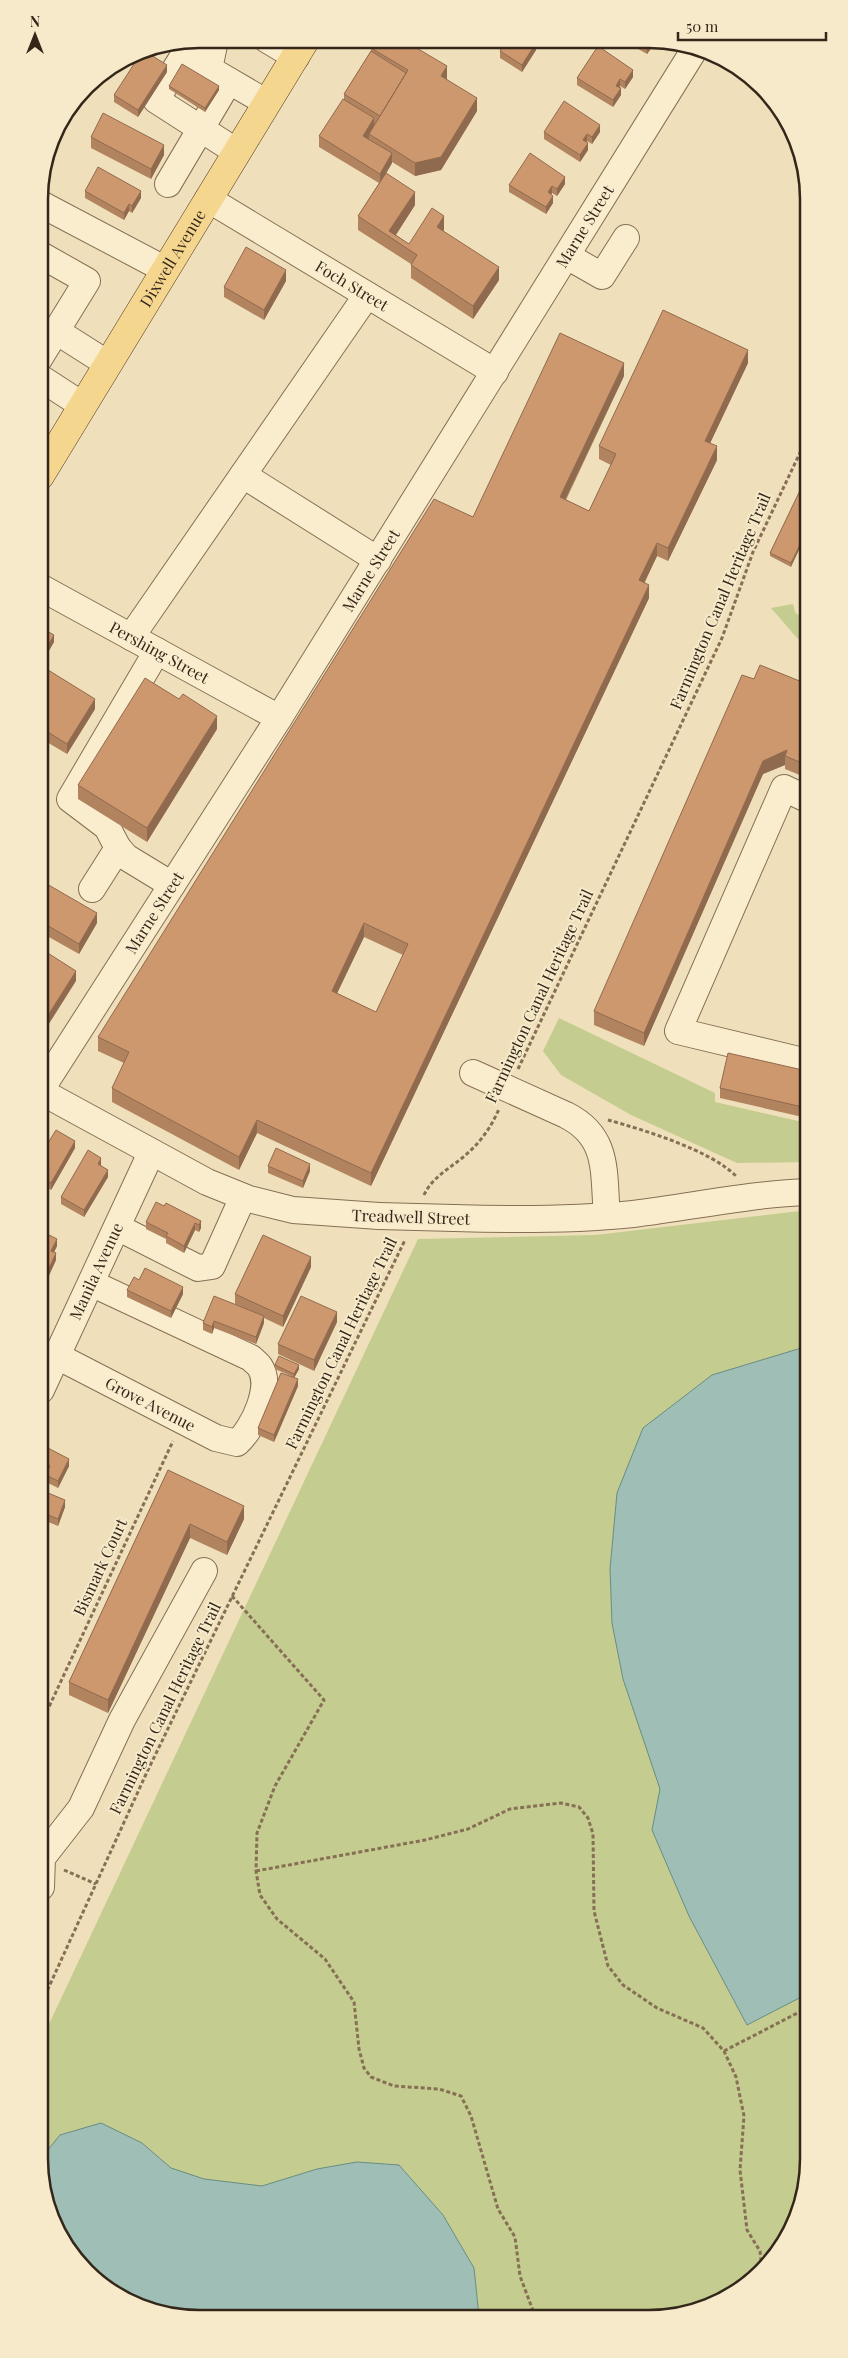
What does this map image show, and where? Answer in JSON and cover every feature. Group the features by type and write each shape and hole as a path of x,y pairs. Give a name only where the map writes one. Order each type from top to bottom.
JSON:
{"main road":[{"name":"Dixwell Avenue","path":"48,462 164,269 301,48"}],"street":[{"path":"168,184 200,128 213,76 214,48"},
{"name":"Marne Street","path":"48,1079 279,718 692,53"},
{"path":"237,152 200,128 183,108 156,100 184,55 213,76 267,103"},
{"name":"Foch Street","path":"208,199 495,372"},
{"path":"48,208 164,269"},
{"path":"567,256 602,276 626,238"},
{"path":"48,260 87,281 48,344"},
{"path":"131,637 367,294"},
{"path":"56,331 108,364"},
{"path":"48,383 82,405"},
{"path":"243,475 378,560"},
{"name":"Pershing Street","path":"48,591 279,718"},
{"path":"157,651 70,799 107,827 118,848 126,857 172,885"},
{"path":"800,795 784,788 678,1031 800,1060"},
{"path":"92,889 118,848"},
{"path":"473,1073 506,1102 581,1122 591,1132 598,1145 602,1163 607,1216"},
{"name":"Treadwell Street","path":"48,1095 207,1182 243,1197 293,1210 379,1216 547,1220 607,1216 722,1200 800,1193"},
{"name":"Manila Avenue","path":"48,1375 152,1153"},
{"path":"117,1227 198,1268 212,1266 243,1197"},
{"name":"Grove Avenue","path":"57,1356 216,1438 237,1443 244,1437 252,1425 264,1386 260,1366 252,1358 91,1283"},
{"path":"48,1849 81,1808 122,1720 204,1571"}],"path":[{"name":"Farmington Canal Heritage Trail","path":"424,1197 441,1174 470,1152 488,1132 506,1102 722,638 753,552 800,451"},
{"path":"602,1118 640,1129 686,1148 717,1162 738,1178"},
{"name":"Farmington Canal Heritage Trail","path":"48,1989 232,1596 408,1231"},
{"name":"Bismark Court","path":"48,1709 182,1420"},
{"path":"232,1596 324,1700 275,1786 257,1833 256,1871 260,1895 277,1919 325,1959 354,2002 359,2050 364,2068 371,2077 394,2086 439,2089 461,2096 471,2116 498,2208 515,2237 520,2276 533,2310"},
{"path":"256,1871 425,1840 468,1829 510,1809 562,1803 579,1807 588,1818 593,1834 594,1911 608,1966 623,1985 657,2008 703,2028 724,2051 736,2077 744,2116 740,2170 747,2230 760,2251 761,2261"},
{"path":"48,1861 96,1884"},
{"path":"724,2051 800,2012"}],"green space":[{"path":"793,604 795,612 800,617 800,640 798,639 771,608"},
{"path":"559,1018 715,1093 715,1102 800,1121 800,1162 737,1163 631,1115 561,1075 543,1051"},
{"path":"800,1211 800,1348 712,1375 617,1493 610,1569 612,1623 623,1679 661,1789 652,1830 689,1916 747,2025 800,1998 799,2180 789,2218 769,2252 742,2279 708,2299 679,2308 650,2310 478,2310 474,2268 443,2215 399,2165 357,2162 317,2169 262,2186 203,2179 171,2168 142,2143 60,2135 48,2150 48,2026 418,1239 595,1235"}],"water":[{"path":"800,1348 800,1998 747,2025 689,1916 652,1830 660,1789 623,1679 612,1623 610,1569 617,1493 643,1428 712,1375"},
{"path":"101,2123 142,2143 171,2168 204,2179 262,2186 317,2169 357,2162 399,2165 443,2215 474,2268 478,2310 198,2310 169,2308 140,2299 106,2279 92,2266 79,2252 59,2218 50,2189 48,2150 60,2135"}],"building":[{"path":"371,48 417,48 447,66 441,76 477,98 441,157 415,163 369,134 408,70"},
{"path":"502,48 533,48 522,65 500,51"},
{"path":"597,48 601,48 633,70 625,82 620,79 616,86 621,88 613,100 577,78"},
{"path":"371,51 406,73 380,116 344,94"},
{"path":"151,55 167,65 138,110 114,95 136,61"},
{"path":"182,64 219,86 205,108 169,86"},
{"path":"343,99 374,118 363,136 392,153 380,174 319,136"},
{"path":"564,101 600,125 592,137 587,134 583,140 588,143 580,155 544,132"},
{"path":"103,113 164,145 151,169 91,137"},
{"path":"530,153 565,177 557,189 552,186 548,192 553,196 546,207 509,185"},
{"path":"98,167 141,191 132,206 129,204 124,213 85,191"},
{"path":"386,173 415,192 389,231 409,244 432,208 444,216 437,227 499,267 473,306 411,265 417,255 358,216"},
{"path":"246,247 286,270 264,310 224,287"},
{"path":"663,310 748,350 705,441 717,446 668,548 657,543 639,580 649,585 371,1173 257,1120 239,1157 112,1088 129,1052 98,1037 434,499 473,517 560,333 624,363 560,497 589,511 616,454 599,446","holes":["364,923 408,944 376,1012 332,991"]},
{"path":"800,491 800,544 791,563 770,553"},
{"path":"48,632 54,635 48,645"},
{"path":"760,665 800,681 800,762 785,756 787,750 763,761 644,1033 594,1011 742,675 754,679"},
{"path":"48,670 95,699 67,744 48,732"},
{"path":"145,678 179,699 183,694 217,716 147,828 78,785"},
{"path":"48,885 97,913 79,944 48,926"},
{"path":"48,953 76,971 48,1015"},
{"path":"728,1053 800,1069 800,1106 720,1088"},
{"path":"56,1130 75,1141 51,1183 48,1181 48,1143"},
{"path":"276,1148 310,1164 303,1181 268,1166"},
{"path":"88,1150 101,1158 98,1164 108,1170 84,1210 61,1197"},
{"path":"156,1202 164,1206 166,1203 201,1221 199,1225 195,1223 184,1246 166,1236 168,1233 146,1222"},
{"path":"48,1234 57,1239 51,1251 56,1253 48,1271"},
{"path":"263,1235 311,1257 283,1316 235,1294"},
{"path":"145,1268 183,1287 171,1311 127,1290 134,1277 139,1280"},
{"path":"214,1296 264,1316 256,1337 214,1321 212,1327 203,1323"},
{"path":"301,1296 337,1312 314,1360 278,1344"},
{"path":"279,1356 299,1365 294,1374 275,1365"},
{"path":"281,1373 298,1379 274,1435 258,1428"},
{"path":"48,1448 69,1459 58,1481 48,1476 50,1466 48,1465"},
{"path":"168,1470 244,1506 227,1542 190,1524 108,1700 69,1682"},
{"path":"48,1493 65,1500 58,1519 48,1515"}]}
